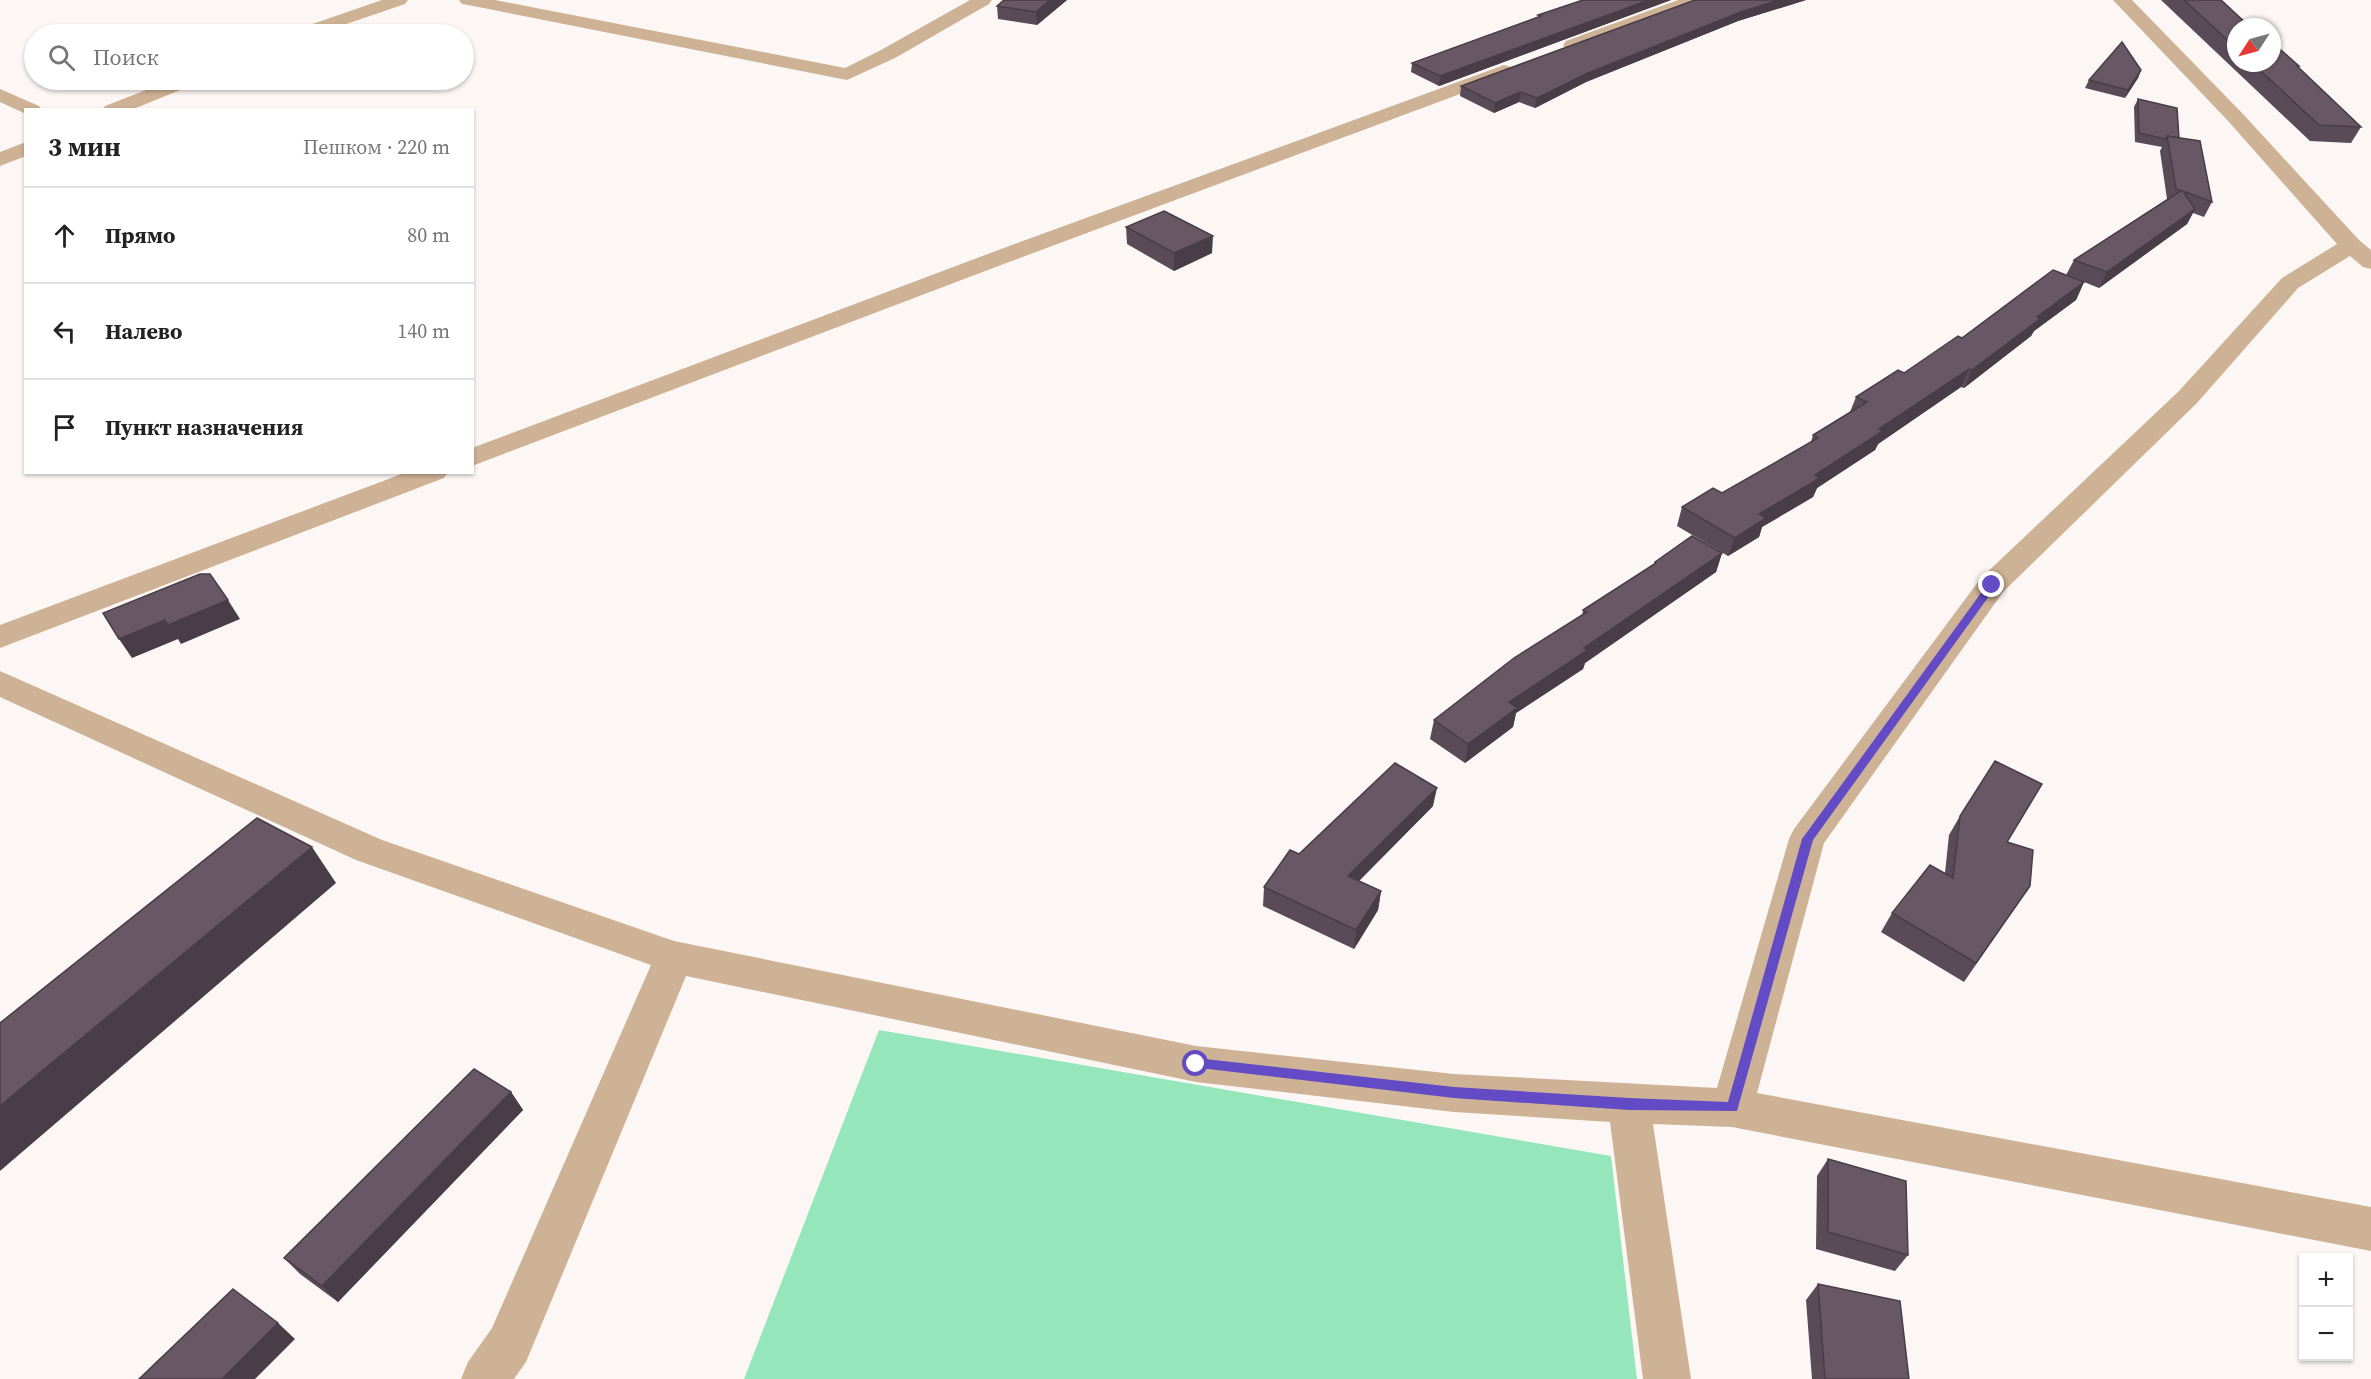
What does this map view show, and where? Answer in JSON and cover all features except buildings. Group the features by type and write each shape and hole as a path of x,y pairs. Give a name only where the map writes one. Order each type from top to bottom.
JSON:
{"street":[{"path":"330,24 399,0"},
{"path":"468,0 847,74 888,54 983,0"},
{"path":"1549,54 1694,0"},
{"path":"1732,1107 1808,839 1992,585 2188,397 2290,283 2361,253 2236,118 2122,0"},
{"path":"474,457 1012,253 1527,62"},
{"path":"117,108 163,90"},
{"path":"0,95 28,108"},
{"path":"0,160 24,149"},
{"path":"0,637 429,474"},
{"path":"0,683 369,850 675,957 1196,1064 1454,1093 1629,1104 1732,1107 2371,1229"},
{"path":"485,1379 509,1345 675,957"},
{"path":"1629,1104 1667,1379"}],"green space":[{"path":"879,1030 1611,1156 1637,1379 744,1379"}],"route":[{"path":"1196,1064 1454,1093 1629,1104 1732,1107 1808,839 1992,585"}]}
